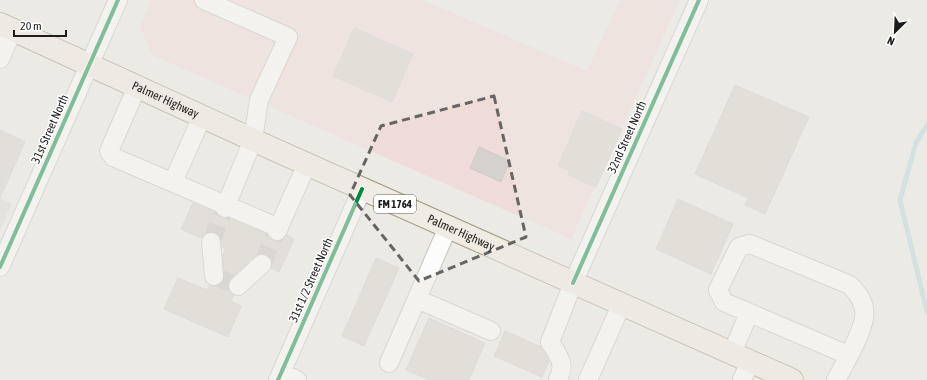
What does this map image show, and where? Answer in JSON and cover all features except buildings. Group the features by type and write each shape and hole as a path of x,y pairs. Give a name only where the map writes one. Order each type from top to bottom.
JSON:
{"main road":[{"name":"Palmer Highway","path":"6,27 362,189 573,283 622,303 741,365 792,380"}],"street":[{"name":"31st Street North","path":"0,267 118,0"},
{"path":"204,0 288,38 259,100 253,140 226,206"},
{"name":"32nd Street North","path":"558,380 562,371 562,362 550,342 573,283 699,0"},
{"path":"0,59 6,27"},
{"path":"137,87 109,152 113,157 173,182 278,230 307,164"},
{"path":"173,182 202,117"},
{"name":"31st 1/2 Street North","path":"285,378 362,189"},
{"path":"389,362 448,227"},
{"path":"211,242 214,276"},
{"path":"836,380 862,326 865,310 860,298 850,285 750,244 739,248 718,290 724,302 848,355"},
{"path":"238,286 262,264"},
{"path":"417,299 490,331"},
{"path":"588,380 622,303"},
{"path":"741,365 749,313"}],"highlighted area":[{"path":"494,96 526,237 419,281 350,195 381,126"}],"shaded area":[{"path":"151,0 422,0 587,71 620,0 680,0 571,239 152,55 140,26"},
{"path":"0,198 12,204 0,230"}],"waterway":[{"path":"927,125 916,143 900,200 927,312"}],"tunnel":[{"path":"211,242 225,208"},
{"path":"262,264 277,231"},
{"path":"214,276 238,286"}],"cycle path":[{"path":"0,267 118,0"},
{"path":"573,283 699,0"},
{"path":"278,380 362,189"}]}
